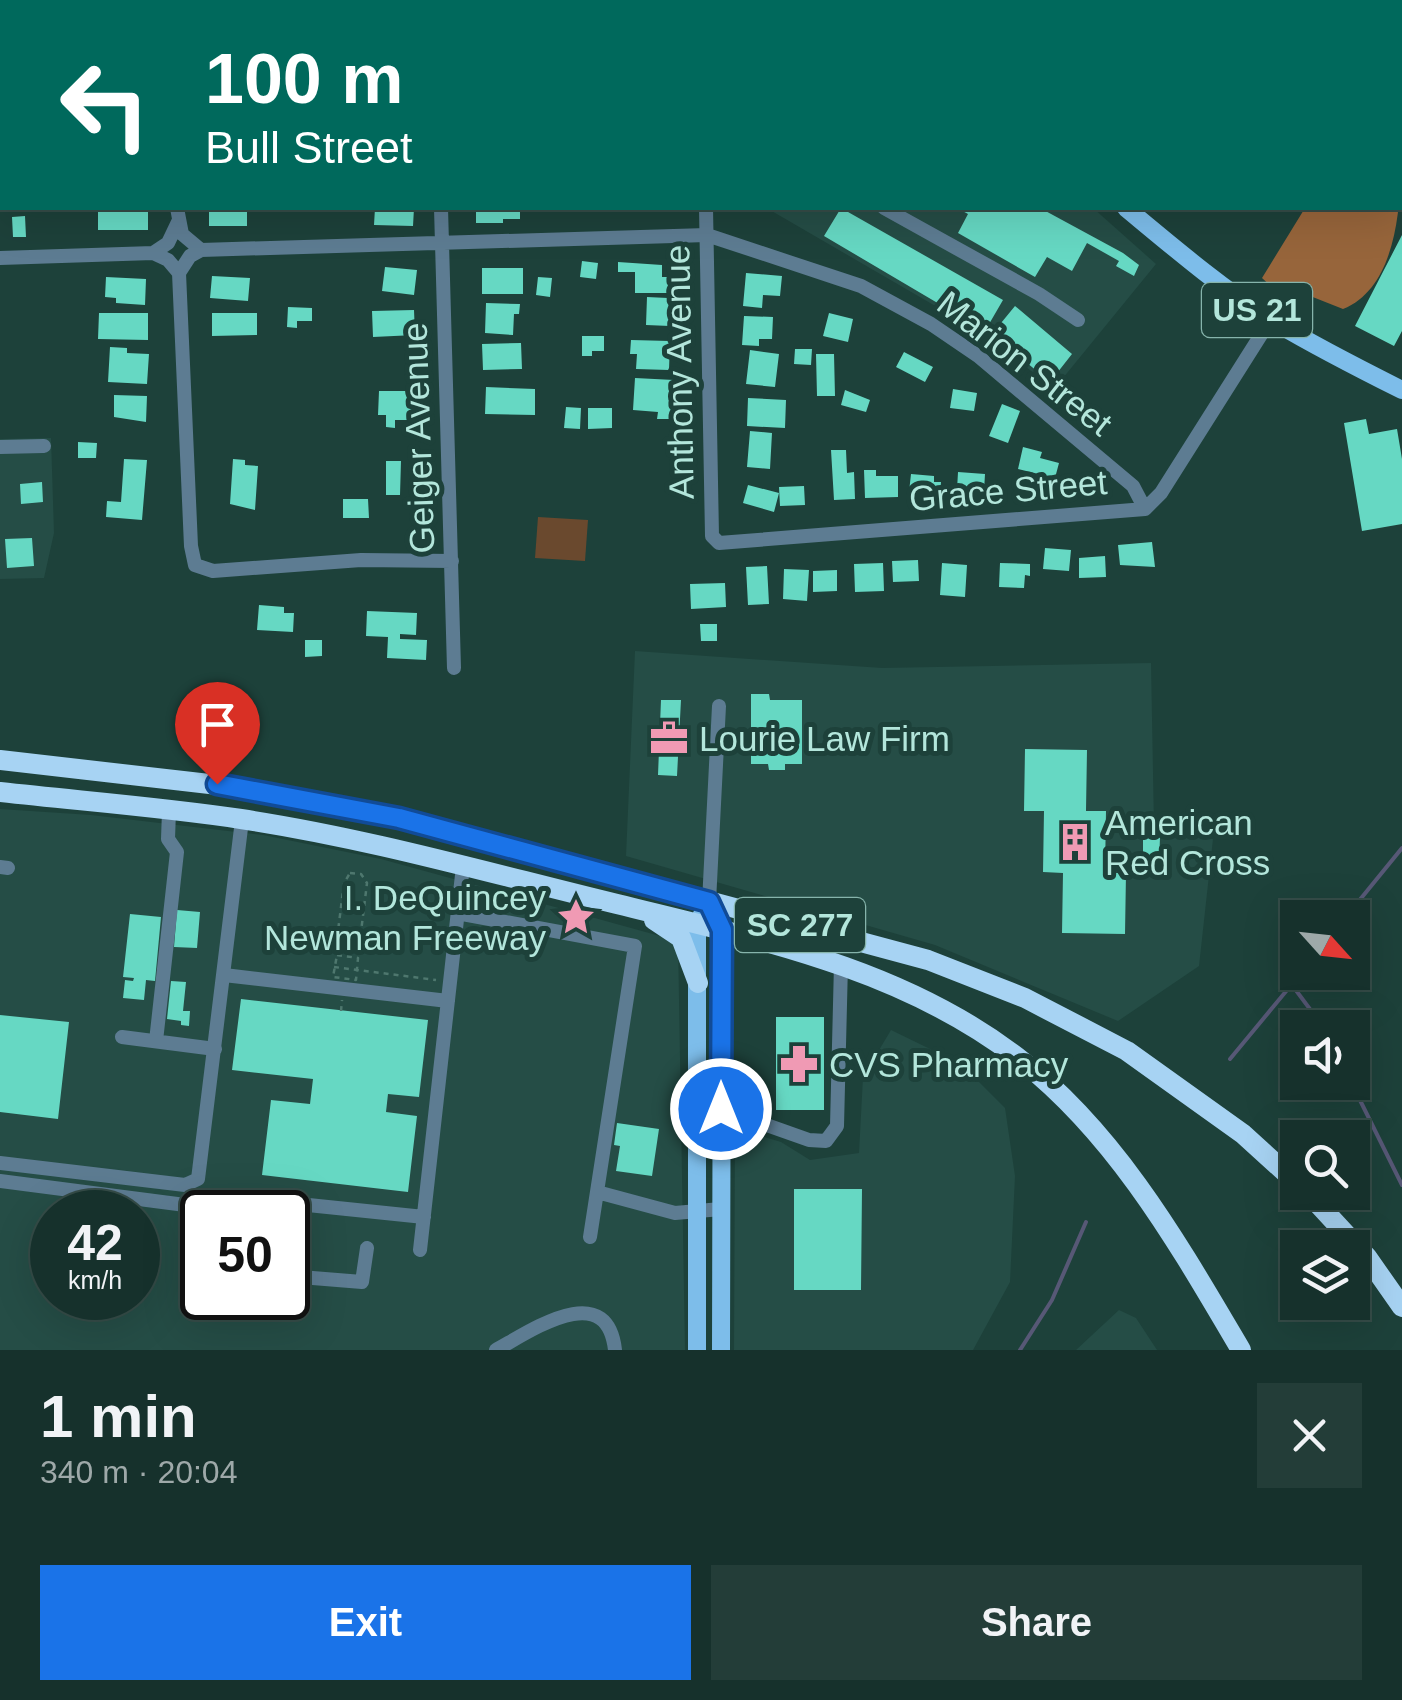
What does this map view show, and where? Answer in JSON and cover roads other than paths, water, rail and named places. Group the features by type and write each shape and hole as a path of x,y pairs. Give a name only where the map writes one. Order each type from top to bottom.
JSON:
{"highway":[{"name":"SC 277","path":"0,760 253,789 381,814 890,948 974,976 1127,1051 1243,1134 1280,1168"},
{"name":"SC 277","path":"0,792 242,820 463,866 722,930 841,964 898,986 953,1015 1018,1058 1068,1103 1103,1141 1178,1242 1242,1350"},
{"path":"626,906 671,928 681,938 698,982"},
{"path":"1324,1210 1367,1257 1402,1307"}],"main road":[{"name":"US 21","path":"1128,210 1270,319 1400,384"},
{"path":"696,1350 697,924 709,902"},
{"path":"709,902 722,930 721,1350"}],"street":[{"name":"Geiger Avenue","path":"441,210 454,668"},
{"name":"Anthony Avenue","path":"706,210 712,536"},
{"path":"888,210 1039,294 1078,320"},
{"path":"177,214 185,238 200,250 190,256 179,273 195,565 213,571 362,560 452,561"},
{"path":"153,253 168,244 177,214"},
{"name":"Marion Street","path":"200,250 707,235 861,286 932,324 978,356 1133,486 1145,509"},
{"path":"0,258 153,253 168,260 179,273"},
{"name":"Grace Street","path":"712,536 718,544 1145,509 1161,493 1270,319"},
{"path":"0,447 44,446"},
{"path":"709,902 719,706"},
{"path":"156,1041 176,852 168,839 169,810"},
{"path":"0,1163 185,1185 198,1179 242,820"},
{"path":"420,1250 463,866"},
{"path":"457,912 635,946 590,1237"},
{"path":"721,1109 809,1140 826,1141 833,1134 837,1126 841,964"},
{"path":"224,975 448,1001"},
{"path":"122,1037 216,1048"},
{"path":"149,1190 150,1180"},
{"path":"0,1181 70,1190"},
{"path":"596,1192 664,1212 721,1209"},
{"path":"310,1205 424,1217"},
{"path":"310,1278 362,1282 367,1248"},
{"path":"496,1350 560,1315 574,1312 588,1314 602,1323 612,1336 615,1350"}],"waterway":[{"path":"1360,900 1402,848"},
{"path":"1230,1059 1287,990"},
{"path":"1296,990 1311,1010"},
{"path":"1360,1100 1402,1185"},
{"path":"1020,1350 1052,1300 1086,1222"}],"place":[{"name":"Lourie Law Firm","path":"669,738"},
{"name":"American Red Cross","path":"1075,842"},
{"name":"I. DeQuincey Newman Freeway","path":"576,917"},
{"name":"CVS Pharmacy","path":"799,1064"}]}
